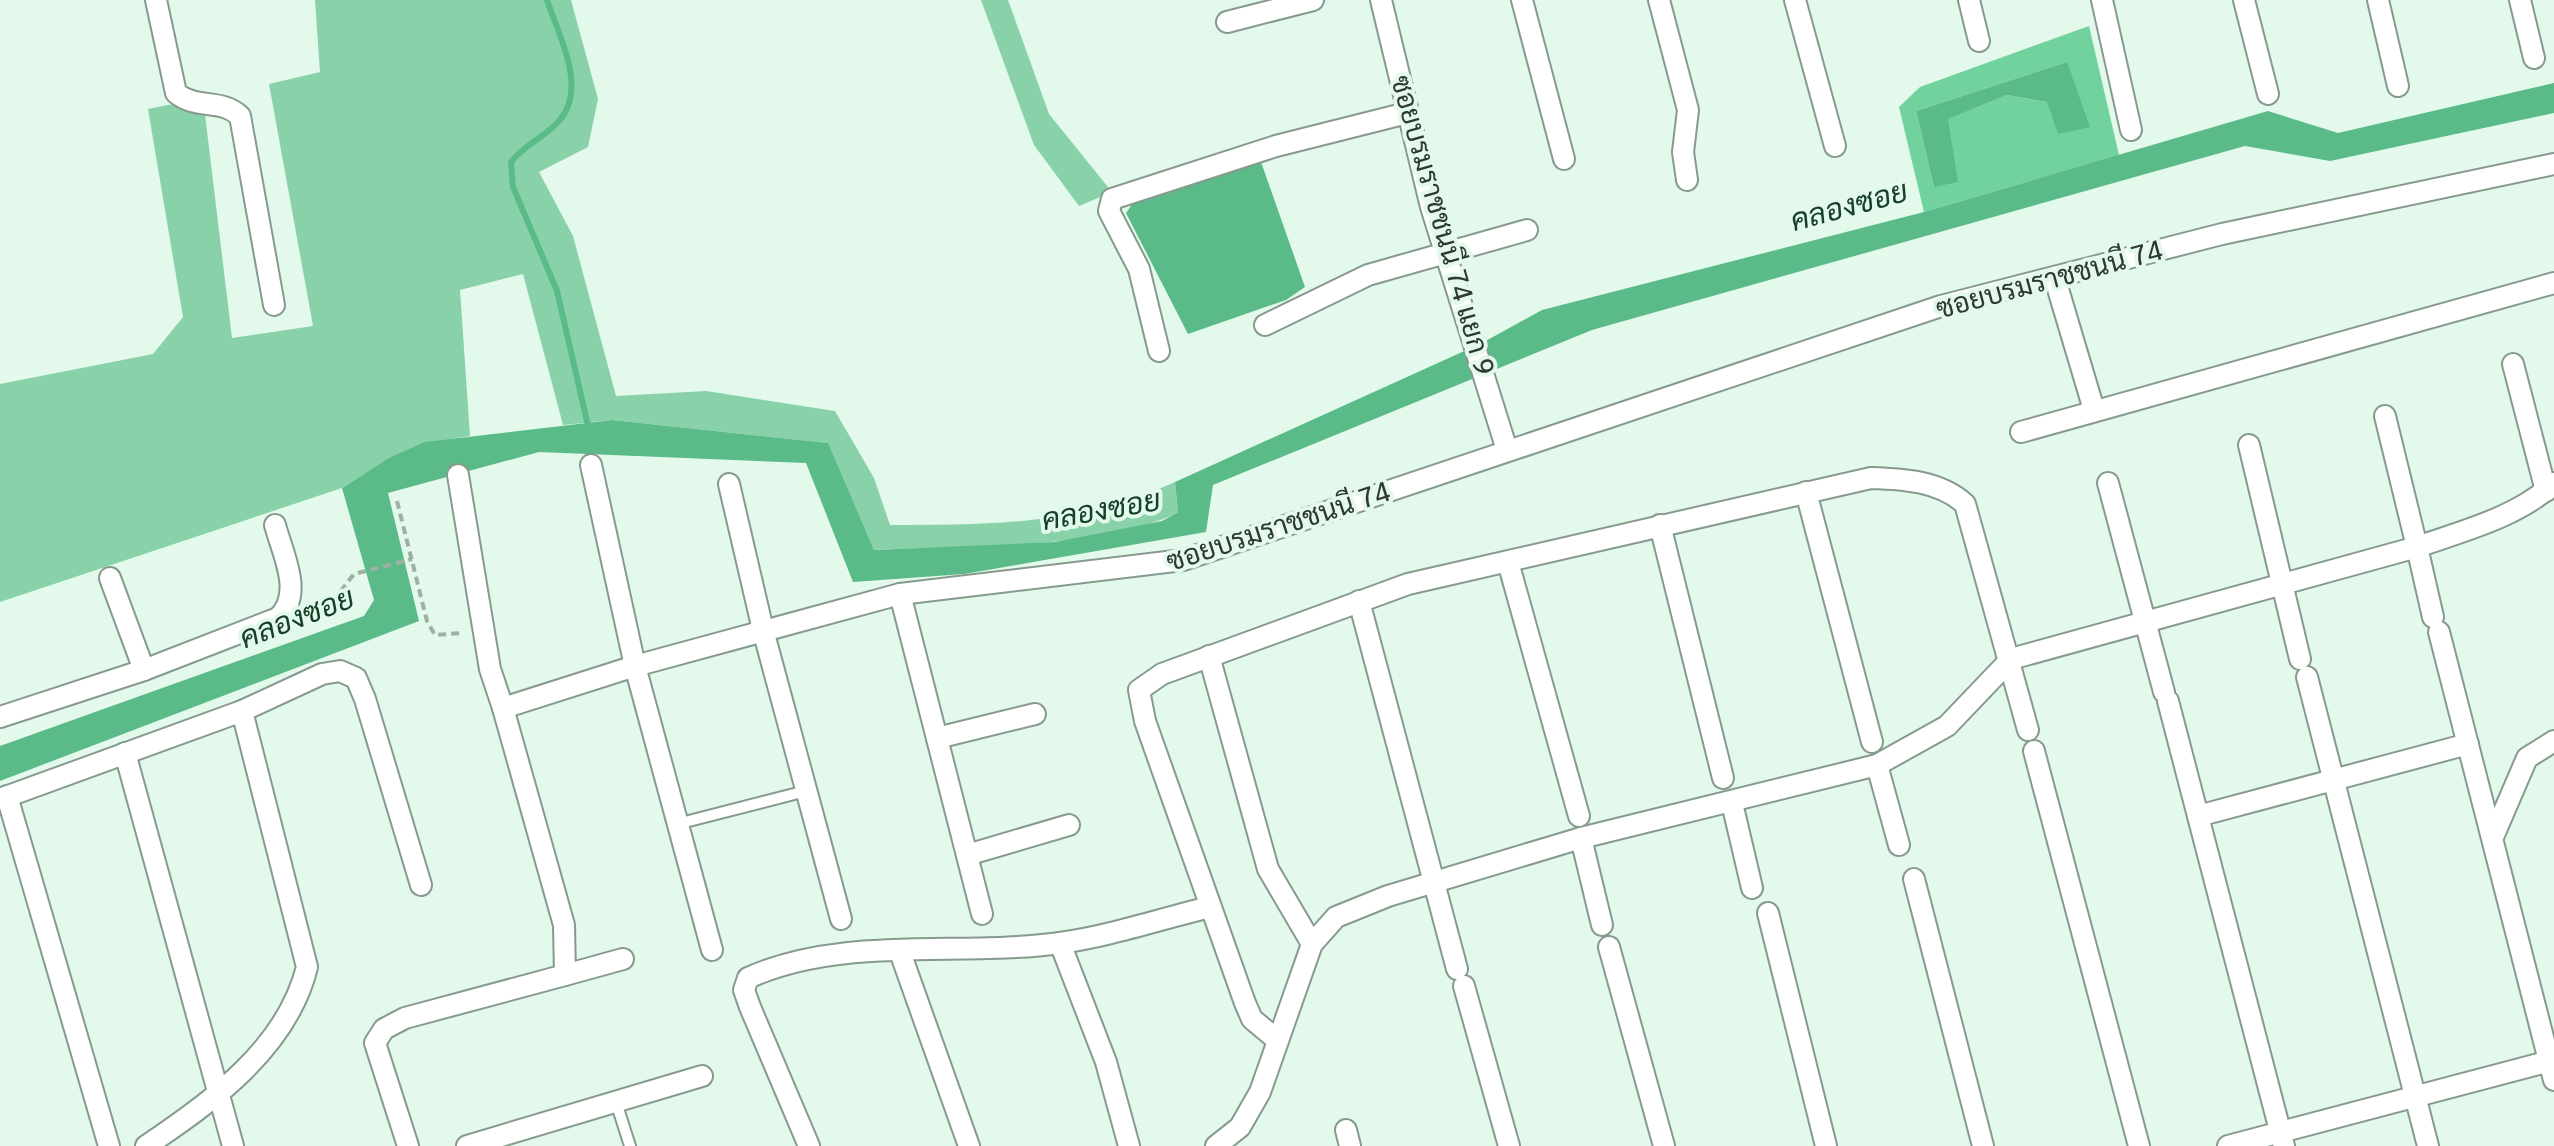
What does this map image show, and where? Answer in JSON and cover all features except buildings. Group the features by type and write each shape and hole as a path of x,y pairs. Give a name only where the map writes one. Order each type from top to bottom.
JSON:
{"street":[{"path":"156,0 176,94 198,105 225,105 240,116 274,305"},
{"path":"1226,22 1313,0"},
{"name":"ซอยบรมราชชนนี 74 แยก 9","path":"1381,0 1447,252 1507,450"},
{"path":"1522,0 1564,158"},
{"path":"1658,0 1688,110 1683,152 1687,180"},
{"path":"1796,0 1835,146"},
{"path":"1969,0 1980,42"},
{"path":"2102,0 2131,130"},
{"path":"2244,0 2268,94"},
{"path":"2378,0 2398,86"},
{"path":"2520,0 2534,58"},
{"path":"1159,352 1139,269 1109,211 1112,198 1276,146 1408,112"},
{"name":"ซอยบรมราชชนนี 74","path":"503,708 636,666 900,594 1183,560 1923,312 2222,234 2554,164"},
{"path":"1265,325 1368,275 1527,230"},
{"path":"2055,278 2094,410"},
{"path":"2021,432 2554,283"},
{"path":"1216,1146 1240,1128 1260,1092 1312,944 1336,917 1388,896 1581,838 1876,765 1947,726 2011,659 2475,528 2550,487 2513,364"},
{"path":"2228,1146 2282,1138 2415,1099 2553,1067 2385,416"},
{"path":"2249,445 2428,1146"},
{"path":"591,465 636,666 712,950"},
{"path":"458,475 482,628 564,926 565,975"},
{"path":"1276,1039 1252,1020 1145,721 1139,690 1162,674 1408,584 1870,478 1923,483 1952,493 1972,520 2028,730"},
{"path":"2108,483 2282,1138"},
{"path":"729,484 763,630 842,919"},
{"path":"1806,492 1872,742"},
{"path":"0,717 144,670 278,618 290,608 293,592 275,525"},
{"path":"1660,526 1724,778"},
{"path":"1508,562 1579,816"},
{"path":"110,578 144,670"},
{"path":"900,594 982,914"},
{"path":"1359,602 1509,1146"},
{"path":"1210,656 1268,869 1312,944"},
{"path":"109,1146 4,798 242,711 322,674 340,671 356,678 421,885"},
{"path":"146,1146 217,1099 283,1024 300,996 307,968 242,711"},
{"path":"937,738 1035,714"},
{"path":"2493,837 2526,758 2554,741"},
{"path":"2198,816 2468,744"},
{"path":"2034,751 2138,1146"},
{"path":"125,753 233,1146"},
{"path":"1876,765 1899,845"},
{"path":"1732,803 1752,888"},
{"path":"967,855 1069,826"},
{"path":"1581,838 1602,925"},
{"path":"1914,879 1983,1146"},
{"path":"809,1146 750,1007 744,990 748,978 767,969 835,957 1060,943 1210,908"},
{"path":"1768,913 1826,1146"},
{"path":"1060,943 1106,1062 1130,1146"},
{"path":"1609,947 1664,1146"},
{"path":"900,952 968,1146"},
{"path":"408,1146 378,1053 376,1043 384,1028 405,1018 623,960"},
{"path":"467,1146 702,1076"}],"lane":[{"path":"676,824 806,791"},
{"path":"616,1102 630,1146"}],"path":[{"path":"397,501 427,621 435,635 482,628"},
{"path":"278,618 320,606 337,596 354,574 411,559"}],"shaded area":[{"path":"315,0 571,0 598,99 588,147 539,172 573,236 616,396 706,391 835,411 874,478 890,525 1000,523 1070,515 1175,482 1178,512 1148,524 1072,540 874,550 827,443 612,420 563,425 523,274 460,290 470,436 403,453 342,488 0,602 0,384 153,354 183,317 148,109 203,98 232,338 313,326 269,84 320,72"},
{"path":"981,0 1008,0 1049,114 1112,192 1079,206 1034,145"},
{"path":"2089,26 2119,155 1924,212 1899,107 1920,87","holes":["2067,62 2047,102 2007,95 1947,119 1934,187 1916,111"]},
{"path":"2067,62 2090,127 2058,134 2047,102 2007,95 1948,119 1958,182 1934,187 1916,111"},
{"path":"2554,83 2554,113 2330,161 2245,146 1592,330 1213,485 1206,532 964,574 853,582 806,463 539,452 388,493 419,621 0,781 0,746 364,616 374,600 342,488 389,458 425,442 612,420 828,443 874,550 1055,542 1162,521 1178,512 1175,482 1482,343 1542,310 1924,212 2268,111 2338,133"},
{"path":"1261,162 1305,287 1286,300 1188,334 1126,213 1135,200"}],"waterway":[{"path":"547,0 564,45 571,93 559,121 511,162 513,187 557,291 589,430"}],"water label":[{"name":"คลองซอย","path":"1849,206"},
{"name":"คลองซอย","path":"1101,510"},
{"name":"คลองซอย","path":"297,618"}]}
